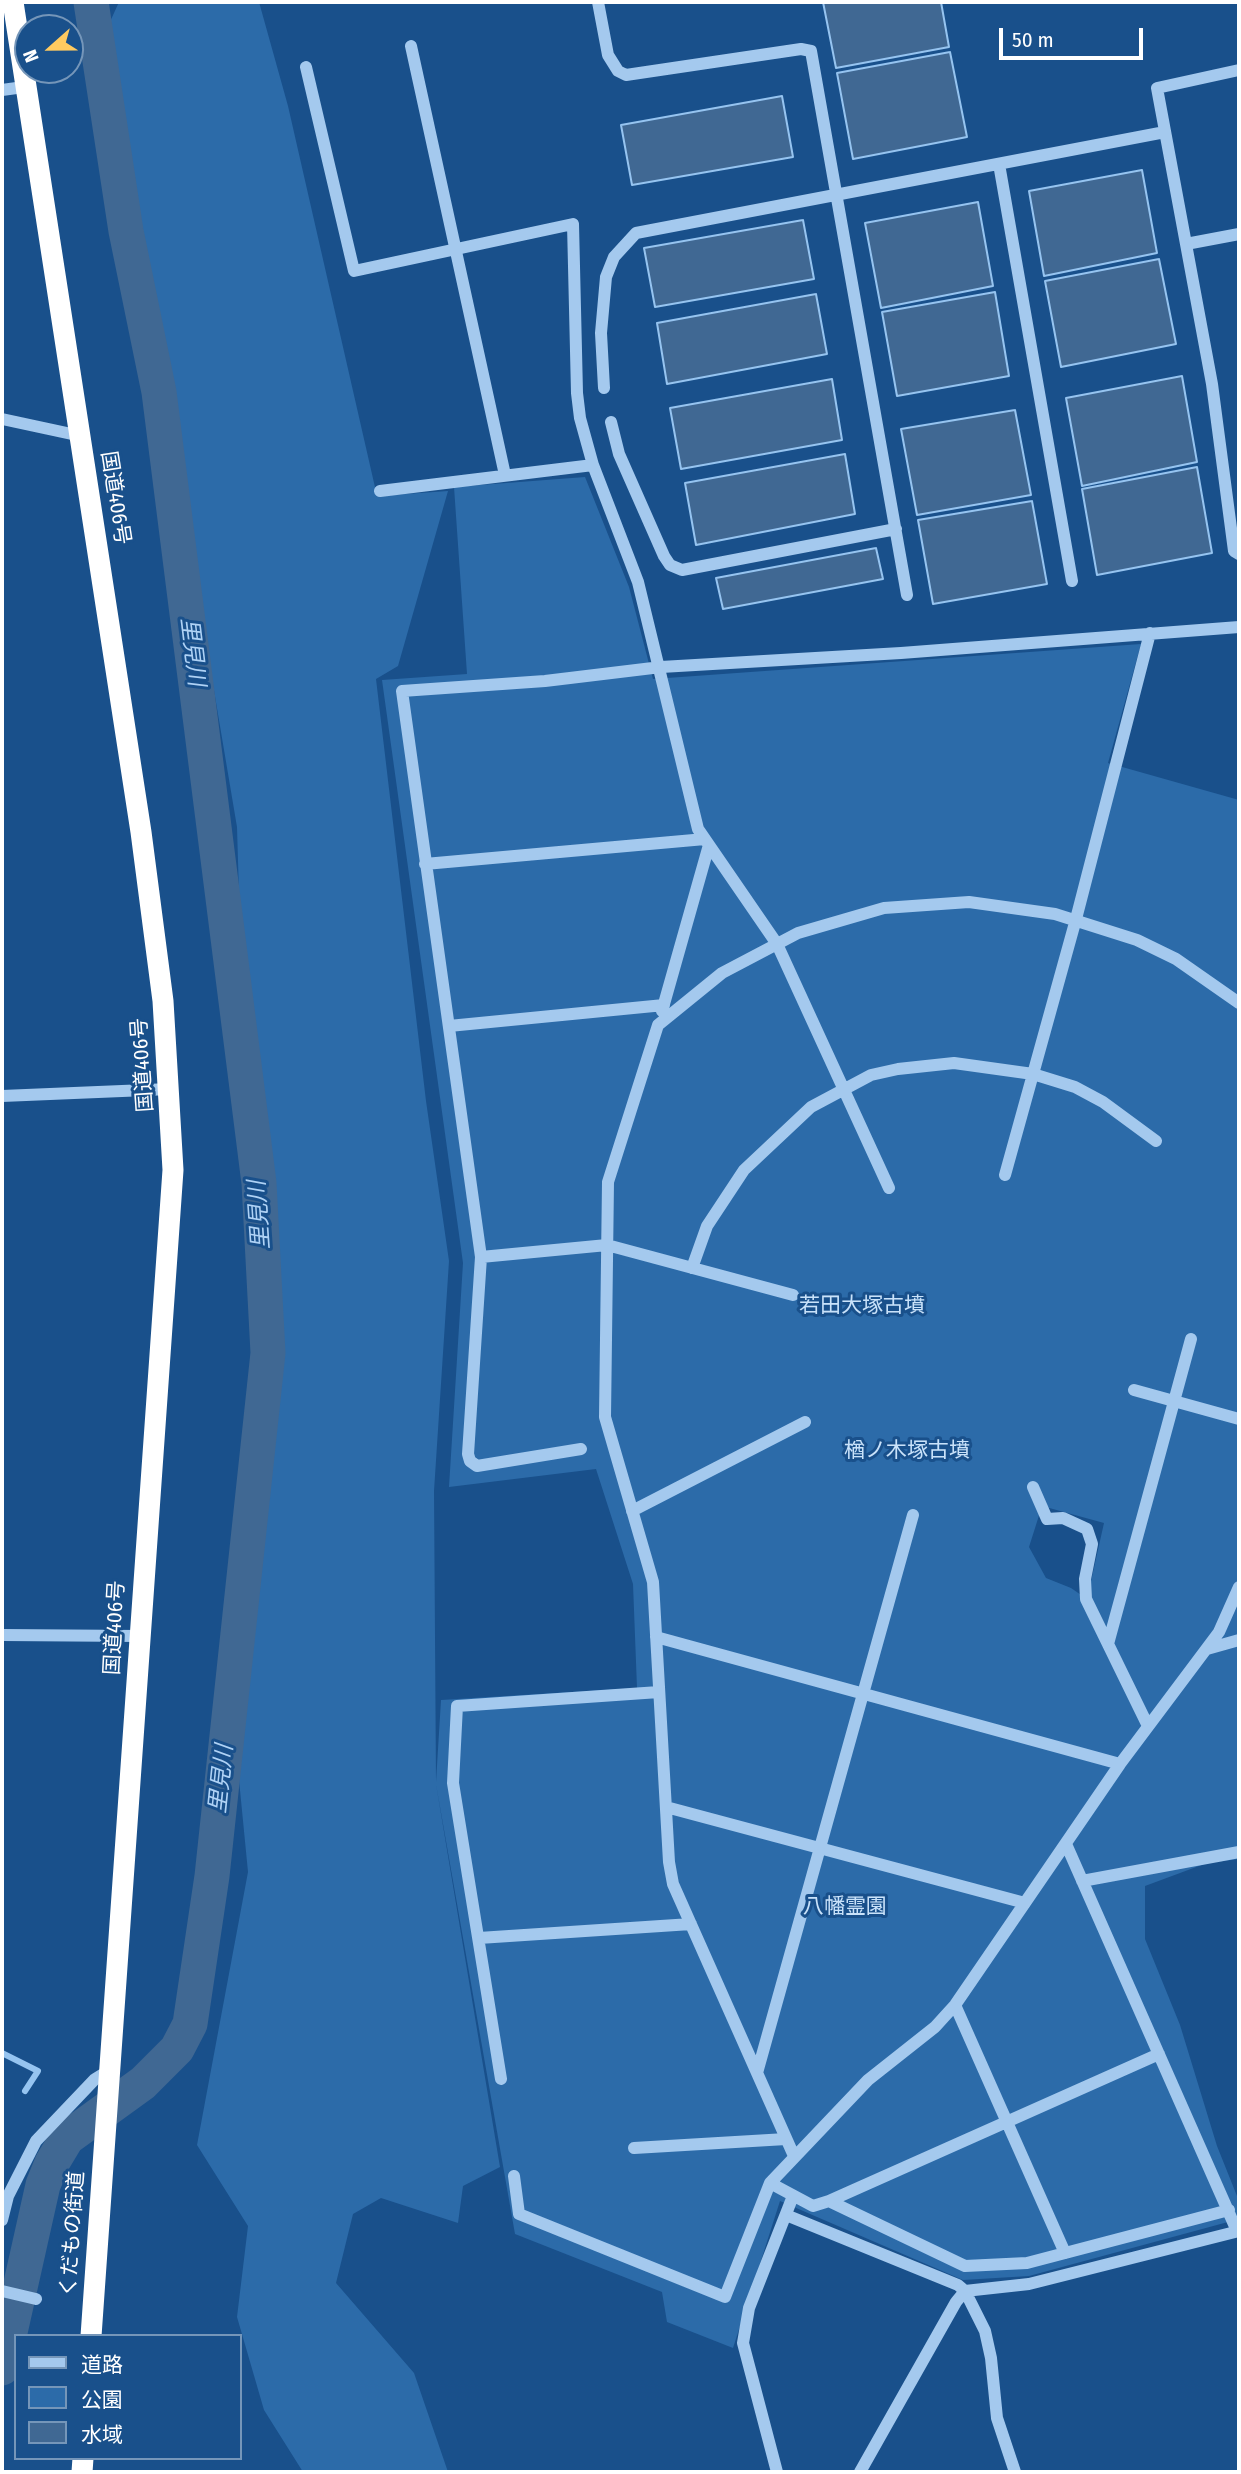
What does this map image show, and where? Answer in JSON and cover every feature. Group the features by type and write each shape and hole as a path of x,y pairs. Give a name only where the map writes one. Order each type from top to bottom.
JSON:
{"highway":[{"name":"国道406号","path":"13,2 141,832 163,1001 170,1089 173,1170 104,2134"},
{"name":"くだもの街道","path":"91,2334 104,2134"}],"street":[{"path":"598,2 608,55 618,71 626,75 801,49 811,51 907,595"},
{"path":"411,46 505,475"},
{"path":"306,67 354,271 573,224 580,418 593,465 638,582 661,667 698,829 777,944 889,1188"},
{"path":"1239,70 1157,88 1212,384 1234,551 1239,554"},
{"path":"2,90 24,86"},
{"path":"604,388 601,333 606,277 614,257 636,233 1165,132"},
{"path":"999,164 1072,581"},
{"path":"1186,244 1239,234"},
{"path":"2,419 80,436"},
{"path":"611,422 619,454 664,556 670,565 682,570 895,529"},
{"path":"380,491 593,465"},
{"path":"581,1448 477,1466 470,1461 481,1257 402,691 545,681 661,667 901,653 1239,627"},
{"path":"1005,1175 1076,919 1150,633"},
{"path":"425,864 707,842"},
{"path":"707,842 664,1005 608,1182 605,1418 653,1581 673,1884 794,2156"},
{"path":"658,1025 722,973 777,944 825,923 911,905 1001,904 1076,919 1137,940 1176,959 1239,1003"},
{"path":"449,1026 664,1005"},
{"path":"692,1268 707,1226 744,1170 787,1126 811,1107 843,1088 898,1069 954,1063 991,1066 1033,1074 1074,1087 1103,1102 1156,1142"},
{"path":"2,1096 170,1089"},
{"path":"481,1257 607,1245 793,1294"},
{"path":"1108,1644 1191,1339"},
{"path":"1134,1390 1239,1419"},
{"path":"632,1511 805,1422"},
{"path":"1033,1487 1047,1519 1063,1518 1087,1529 1092,1544 1085,1579 1086,1599 1149,1726"},
{"path":"757,2073 913,1515"},
{"path":"514,2176 519,2214 725,2297 771,2183 867,2080 935,2027 955,2005 1120,1764 1207,1649 1228,1614 1239,1587"},
{"path":"2,1636 139,1636"},
{"path":"656,1637 1120,1764"},
{"path":"1207,1649 1239,1640"},
{"path":"500,2079 453,1783 457,1706 659,1692"},
{"path":"666,1807 1024,1903"},
{"path":"860,2472 956,2302 965,2291 1039,2282 1238,2231 1066,1844"},
{"path":"1082,1881 1239,1853"},
{"path":"479,1938 691,1924"},
{"path":"955,2005 1065,2253"},
{"path":"771,2183 813,2206 829,2201 1005,2120 1160,2054"},
{"path":"2,2220 8,2196 36,2141 78,2095 108,2079"},
{"path":"634,2148 786,2139"},
{"path":"777,2472 743,2343 749,2308 793,2196"},
{"path":"829,2201 965,2266 1027,2263 1229,2210"},
{"path":"786,2215 958,2285 965,2291 985,2331 997,2418 1015,2472"},
{"path":"2,2291 33,2298"}],"green space":[{"name":"八幡霊園","path":"119,2 259,2 288,106 377,496 448,491 398,666 376,679 426,1101 449,1261 434,1491 436,1782 441,1700 637,1688 633,1584 596,1469 449,1487 463,1263 382,680 467,674 454,487 585,477 629,587 653,679 1141,644 1108,763 1239,800 1239,1859 1207,1863 1145,1886 1145,1939 1180,2025 1217,2146 1239,2201 1239,2219 1029,2276 963,2280 780,2201 733,2348 667,2322 662,2292 515,2234 436,1784 500,2167 463,2186 458,2223 381,2198 353,2214 336,2283 414,2373 448,2472 303,2472 264,2410 237,2317 248,2226 197,2145 248,1872 235,1739 259,1579 273,1363 265,1263 263,1157 244,1064 237,827 186,524 138,308 109,24","holes":["1042,1506 1104,1523 1087,1599 1071,1588 1046,1578 1029,1547"]}],"water":[{"path":"823,2 941,2 949,47 836,68"},
{"path":"950,52 967,137 853,159 837,73"},
{"path":"782,96 793,157 632,185 621,125"},
{"path":"1142,170 1157,253 1044,276 1029,191"},
{"path":"978,202 993,286 881,308 865,223"},
{"path":"803,220 814,279 655,307 644,248"},
{"path":"1159,259 1176,344 1061,367 1045,281"},
{"path":"995,292 1009,376 897,396 882,312"},
{"path":"816,294 827,354 667,384 657,323"},
{"path":"1182,376 1197,462 1082,486 1066,398"},
{"path":"832,379 842,440 681,469 670,408"},
{"path":"1015,410 1031,495 917,515 901,429"},
{"path":"845,454 855,514 696,545 685,483"},
{"path":"1197,467 1212,553 1097,575 1082,489"},
{"path":"1032,501 1047,584 933,604 918,520"},
{"path":"876,548 883,579 723,609 716,578"}],"waterway":[{"name":"里見川","path":"2,2368 43,2185 52,2163 67,2138 143,2083 177,2049 190,2024 212,1876 268,1353 259,1183 159,392 126,231 91,2"},
{"path":"2,2053 38,2071 25,2091"}],"park label":[{"name":"若田大塚古墳","path":"862,1306"},
{"name":"楢ノ木塚古墳","path":"907,1451"}]}
